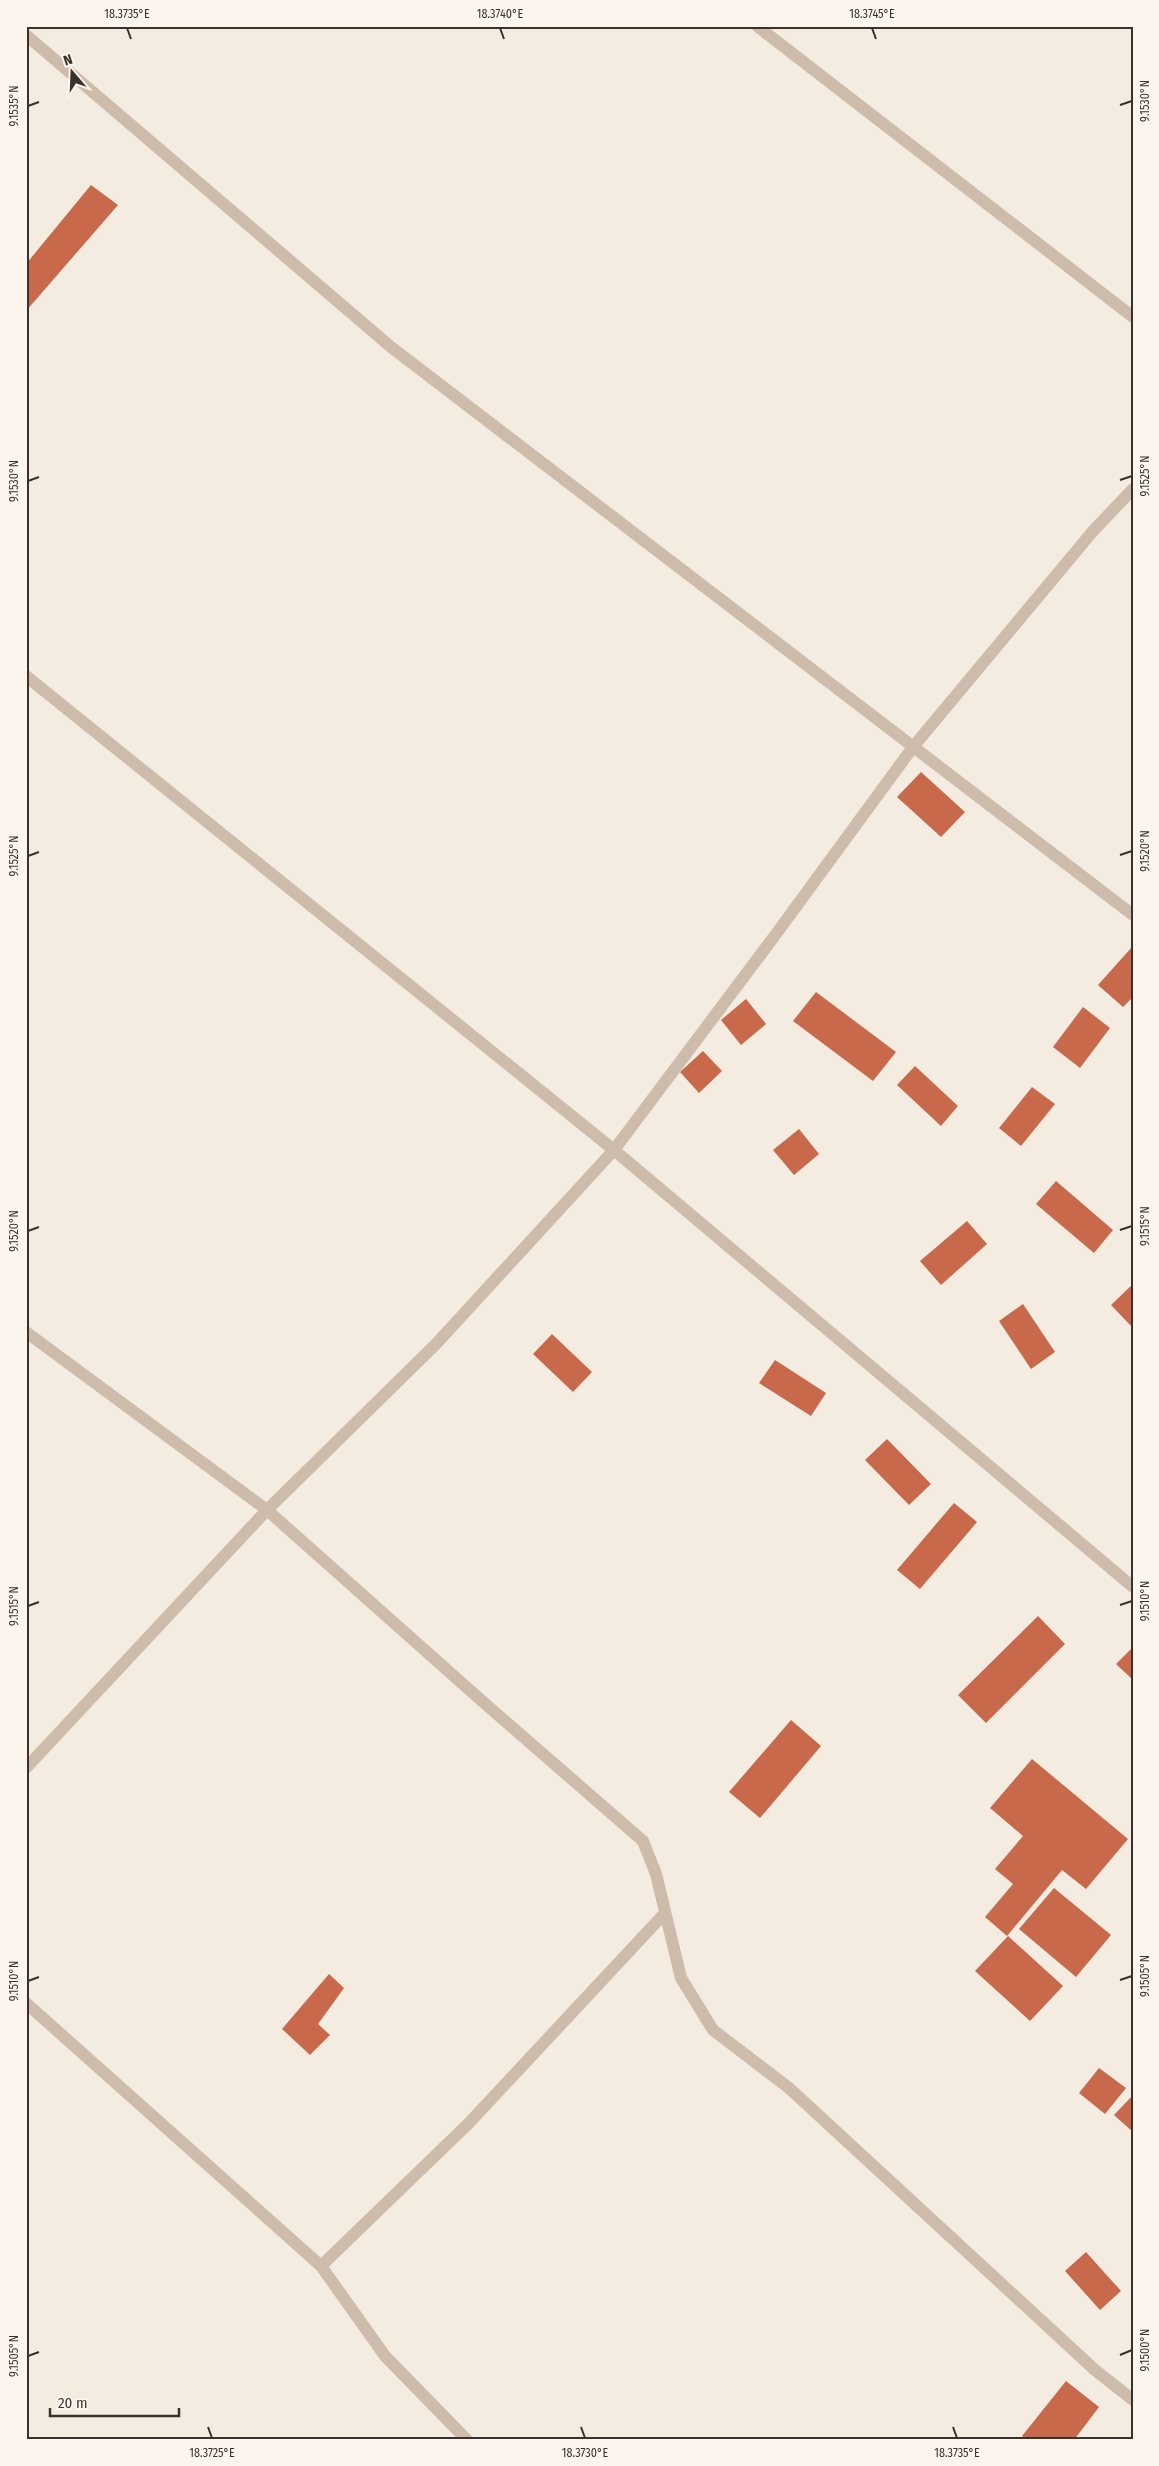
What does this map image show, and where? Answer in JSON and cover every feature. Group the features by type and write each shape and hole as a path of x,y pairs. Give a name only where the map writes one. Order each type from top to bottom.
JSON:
{"street":[{"path":"757,26 1133,317"},
{"path":"26,35 391,347 1133,915"},
{"path":"26,1768 267,1510 436,1344 614,1150 913,747 1093,531 1133,489"},
{"path":"26,676 614,1150 1133,1586"},
{"path":"26,1332 267,1510 643,1841 656,1874 664,1914 681,1978 713,2030 789,2088 1095,2370 1133,2400"},
{"path":"321,2266 469,2123 664,1914"},
{"path":"26,2003 321,2266 385,2356 467,2440"}],"building":[{"path":"91,185 118,205 26,311 26,264"},
{"path":"921,772 965,812 941,837 897,797"},
{"path":"1132,947 1133,997 1123,1007 1098,985"},
{"path":"816,992 896,1052 873,1081 793,1021"},
{"path":"746,999 766,1024 741,1045 721,1020"},
{"path":"1083,1007 1110,1028 1080,1068 1053,1047"},
{"path":"703,1051 722,1071 699,1093 680,1072"},
{"path":"915,1066 958,1106 941,1126 897,1085"},
{"path":"1032,1087 1055,1104 1021,1146 999,1128"},
{"path":"799,1129 819,1154 794,1175 773,1150"},
{"path":"1056,1181 1113,1230 1094,1253 1036,1204"},
{"path":"967,1221 987,1244 941,1285 920,1261"},
{"path":"1133,1284 1133,1328 1111,1305"},
{"path":"1023,1304 1055,1352 1031,1369 999,1321"},
{"path":"552,1334 592,1372 573,1392 533,1354"},
{"path":"775,1360 826,1393 811,1416 759,1383"},
{"path":"887,1439 931,1484 909,1505 865,1460"},
{"path":"954,1503 977,1522 920,1589 897,1570"},
{"path":"1038,1616 1065,1644 986,1723 958,1695"},
{"path":"1133,1647 1133,1680 1116,1664"},
{"path":"791,1720 821,1746 760,1818 729,1792"},
{"path":"1032,1759 1128,1839 1086,1889 1062,1870 1007,1936 985,1917 1013,1884 995,1869 1023,1836 990,1808"},
{"path":"1054,1888 1111,1935 1076,1977 1019,1929"},
{"path":"1008,1936 1063,1986 1030,2021 975,1971"},
{"path":"329,1974 344,1988 318,2024 330,2035 310,2055 282,2029"},
{"path":"1099,2068 1126,2088 1105,2114 1079,2093"},
{"path":"1133,2095 1133,2132 1114,2115"},
{"path":"1086,2252 1121,2291 1100,2310 1065,2271"},
{"path":"1066,2381 1099,2407 1074,2440 1027,2440 1022,2436"}]}
